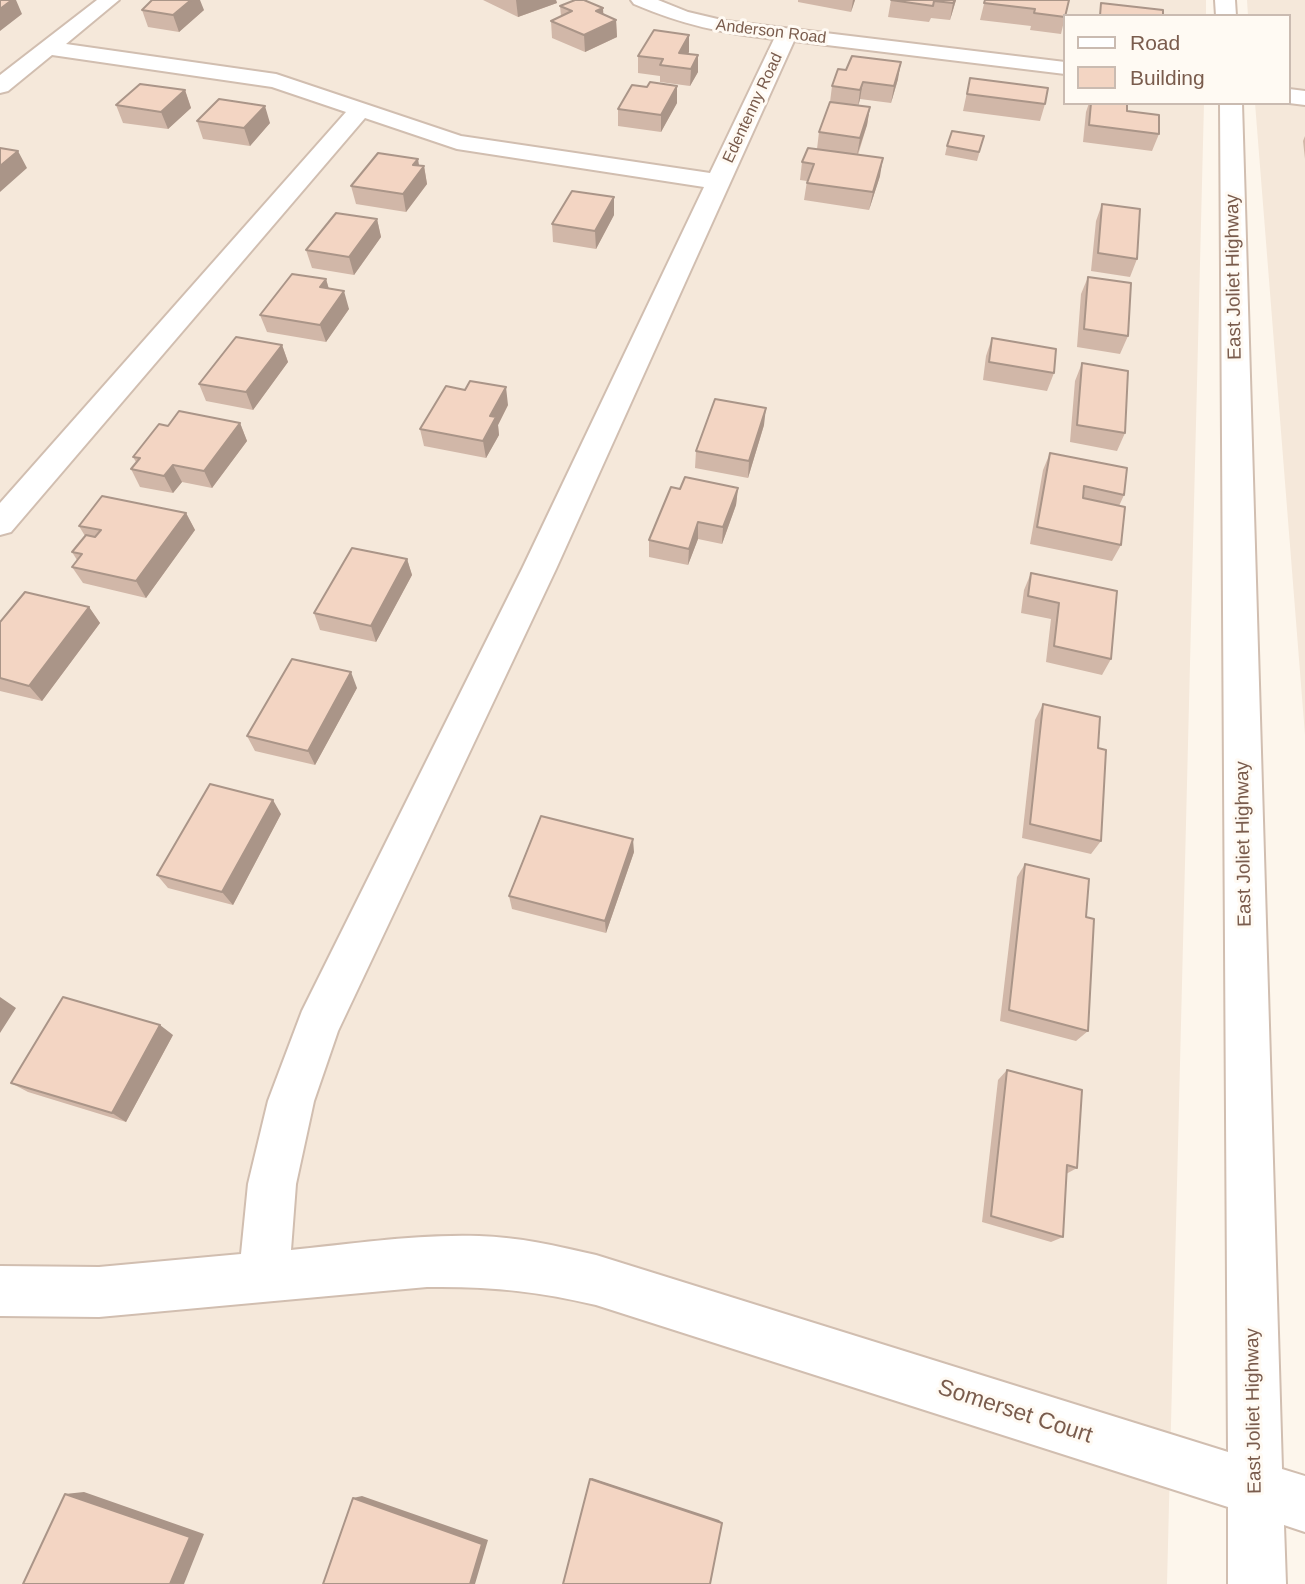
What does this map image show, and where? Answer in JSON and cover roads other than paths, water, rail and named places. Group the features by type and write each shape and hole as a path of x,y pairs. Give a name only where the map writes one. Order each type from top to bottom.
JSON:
{"street":[{"path":"0,86 109,0"},
{"name":"Anderson Road","path":"641,0 703,22 1064,68"},
{"name":"Edentenny Road","path":"264,1275 272,1184 291,1101 318,1026 545,557 787,34"},
{"path":"48,48 276,81 457,142 719,182"},
{"name":"East Joliet Highway","path":"1231,105 1257,1584"},
{"path":"0,524 360,110"},
{"name":"Somerset Court","path":"0,1291 99,1292 426,1262 480,1261 538,1267 596,1279 726,1319 1305,1504"}]}
